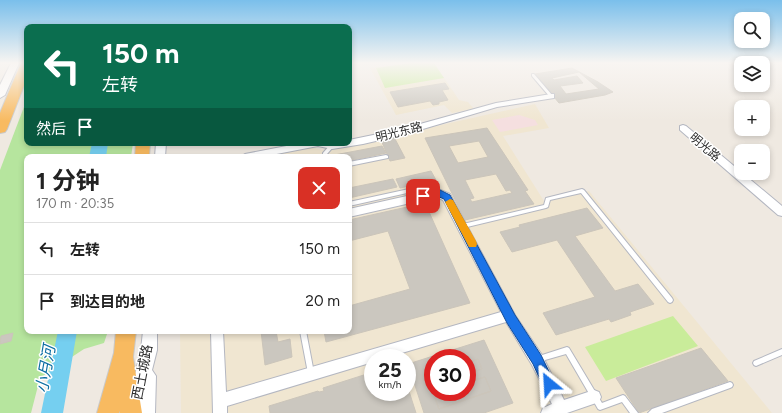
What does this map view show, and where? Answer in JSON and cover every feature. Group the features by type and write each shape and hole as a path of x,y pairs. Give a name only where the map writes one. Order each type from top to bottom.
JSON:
{"highway":[{"path":"0,129 19,82"},
{"path":"108,413 124,353 126,334"},
{"path":"124,353 130,413"}],"street":[{"path":"0,95 6,82"},
{"name":"明光东路","path":"352,142 403,132 496,105 551,96"},
{"name":"明光路","path":"683,128 782,212"},
{"name":"明光东路","path":"261,154 302,146"},
{"path":"352,212 438,193 447,197 509,315 537,360 561,408"},
{"path":"217,334 220,407 311,373 509,315"},
{"name":"西土城路","path":"134,413 149,350 150,334"},
{"path":"147,413 149,350"},
{"path":"548,413 594,397"}],"lane":[{"path":"539,82 551,96"},
{"path":"325,154 332,146"},
{"path":"352,163 386,157"},
{"path":"352,203 432,186"},
{"path":"463,226 546,206 548,199 582,191 670,300"},
{"path":"304,334 311,373"},
{"path":"537,360 567,350 600,407 623,398 634,413"},
{"path":"756,363 782,352"},
{"path":"652,413 730,385"}],"shaded area":[{"path":"378,82 447,82 459,100 468,102 474,109 452,113 444,105 396,115"},
{"path":"535,104 549,128 503,136 544,201 589,191 772,413 181,413 180,334 352,334 352,154 274,154 309,147 322,150 352,146 352,145"},
{"path":"519,115 535,120 538,125 500,132 492,120"}],"green space":[{"path":"382,82 419,82 385,88"},
{"path":"24,107 24,146 133,146 131,154 24,154 24,334 107,334 104,343 84,349 40,378 31,413 0,413 0,170"},
{"path":"673,316 698,346 606,381 585,347"}],"water":[{"path":"91,146 108,146 106,154 90,154"},
{"path":"57,334 76,334 63,413 41,413"}],"building":[{"path":"542,82 583,83 560,86 566,94 599,89 591,82 598,82 613,92 605,95 559,103"},
{"path":"445,83 449,89 442,90 448,100 433,105 430,101 398,107 390,92"},
{"path":"487,128 528,190 525,191 534,204 465,220 425,138","holes":["479,141 488,157 458,163 449,146","496,174 506,191 510,190 512,193 472,202 470,199 474,198 465,180"]},
{"path":"394,137 405,158 390,161 381,140"},
{"path":"382,146 386,153 352,160 352,154 340,154"},
{"path":"431,171 436,180 400,188 396,179"},
{"path":"393,179 397,187 352,197 352,187"},
{"path":"425,203 470,303 326,342 325,334 352,334 352,305 410,289 388,231 352,240 352,219"},
{"path":"587,208 603,228 575,236 615,291 638,284 654,304 630,312 631,315 611,322 609,319 556,335 543,313 595,297 557,240 512,252 500,232 520,227 519,225"},
{"path":"13,333 11,341 0,344 1,336"},
{"path":"261,334 277,334 278,342 290,339 292,357 265,365"},
{"path":"484,340 513,403 484,413 424,413 416,388 416,361 424,359 424,401 436,401 439,409 462,401 476,401 476,396 491,391 485,377 476,380 476,371 482,369 478,359 476,360 476,349 456,349"},
{"path":"701,348 728,381 639,413 616,378"},
{"path":"478,359 482,369 476,371 476,360"},
{"path":"364,375 364,401 412,401 416,413 270,413 269,406 318,391 324,391 323,388"},
{"path":"485,377 491,391 476,396 476,380"},
{"path":"436,401 462,401 439,409"}],"slow traffic":[{"path":"450,202 472,244"}],"route":[{"path":"423,196 438,193 447,197 460,219 511,319 537,360 549,384"}],"water label":[{"name":"小月河","path":"45,369"}]}
